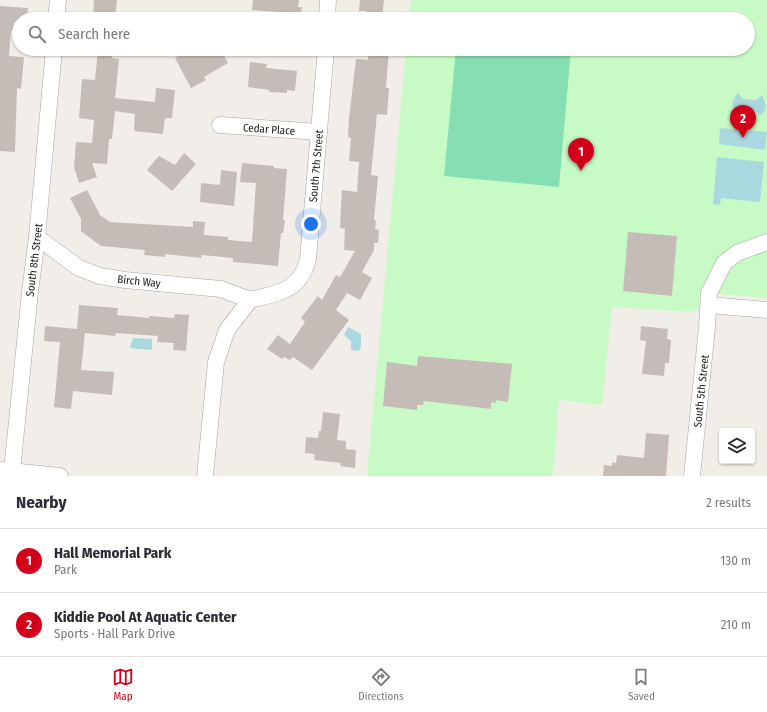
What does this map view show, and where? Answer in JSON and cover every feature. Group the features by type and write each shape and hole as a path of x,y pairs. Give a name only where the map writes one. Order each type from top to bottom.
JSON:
{"street":[{"path":"57,12 58,0"},
{"path":"328,0 328,12"},
{"name":"South 8th Street","path":"6,471 37,237 53,56"},
{"name":"South 7th Street","path":"250,300 279,293 292,287 305,271 325,56"},
{"name":"Cedar Place","path":"220,125 319,132"},
{"name":"Birch Way","path":"37,237 79,268 100,276 125,280 221,289 250,300"},
{"name":"South 5th Street","path":"692,476 709,293 724,263 737,253 767,242"},
{"path":"205,476 216,362 227,330 250,300"},
{"path":"709,305 767,310"},
{"path":"6,471 60,476"}],"green space":[{"path":"411,0 767,0 767,298 709,293 695,312 612,307 602,405 559,400 553,476 367,476 405,56 755,56 755,12 410,12"},
{"path":"455,56 570,56 559,187 444,176"}],"water":[{"path":"738,93 743,99 756,100 762,95 766,105 764,112 760,116 755,110 742,109 736,114 732,103"},
{"path":"720,128 767,132 765,150 719,144"},
{"path":"717,157 764,162 760,202 721,198 720,205 713,204"},
{"path":"348,327 361,334 361,346 359,351 351,350 351,341 344,335"},
{"path":"133,338 152,339 152,350 130,348"}],"building":[{"path":"94,0 117,0 116,12 93,12"},
{"path":"253,0 299,0 298,7 302,7 301,12 252,10"},
{"path":"360,0 384,0 383,12 359,11"},
{"path":"0,6 28,8 28,12 12,12 12,30 9,56 24,57 21,89 17,88 15,152 0,151"},
{"path":"97,56 112,56 112,58 119,59 115,98 155,102 156,88 175,90 172,118 165,118 163,134 134,131 135,114 115,111 112,139 109,139 107,164 92,163 97,177 79,183 74,167 76,142 92,143 94,120 79,118 82,79 95,80"},
{"path":"179,56 224,56 228,63 204,77 206,80 191,88 175,58"},
{"path":"368,56 388,56 386,88 389,88 387,115 377,114 371,175 378,176 374,220 376,221 375,229 379,230 378,243 374,243 374,250 362,272 372,278 360,300 347,293 336,310 349,320 312,370 293,357 290,360 284,357 282,359 267,349 278,335 290,344 305,322 301,318 318,296 322,300 336,275 340,277 355,251 344,250 345,229 340,228 342,190 357,192 359,162 349,161 351,138 348,137 349,118 356,59 368,60"},
{"path":"250,62 267,64 266,68 297,71 295,91 287,90 287,93 269,92 269,90 248,87"},
{"path":"184,153 196,164 172,191 147,170 159,156 175,165"},
{"path":"242,163 274,166 274,168 287,169 283,220 285,220 283,233 281,233 278,266 233,262 233,258 202,255 201,258 165,254 165,257 144,255 145,250 101,246 81,231 81,219 70,198 87,190 100,215 110,222 193,227 193,221 205,222 204,235 228,237 228,240 252,242 256,183 240,182"},
{"path":"221,170 237,172 234,206 200,202 201,183 220,185"},
{"path":"628,232 677,236 672,296 623,291"},
{"path":"79,305 118,308 117,315 149,318 149,316 174,318 175,314 189,315 186,351 173,350 174,343 157,342 158,336 116,333 115,336 85,333 81,370 114,372 112,395 73,391 71,409 54,407 60,342 44,341 45,326 77,329"},
{"path":"641,326 668,329 667,339 671,340 669,363 665,363 664,376 642,374 646,341 640,340"},
{"path":"418,356 512,364 508,402 496,400 496,403 491,402 491,409 424,401 423,405 417,405 417,410 383,406 387,362 417,366"},
{"path":"323,412 340,414 337,440 346,441 346,449 356,450 355,468 340,466 341,463 314,460 315,454 305,453 306,437 318,438 319,431 321,431"},
{"path":"646,433 669,435 666,476 603,476 604,465 612,466 612,462 616,463 617,455 644,458"}],"place":[{"name":"Kiddie Pool At Aquatic Center","path":"743,138"},
{"name":"Hall Memorial Park","path":"581,171"}]}
